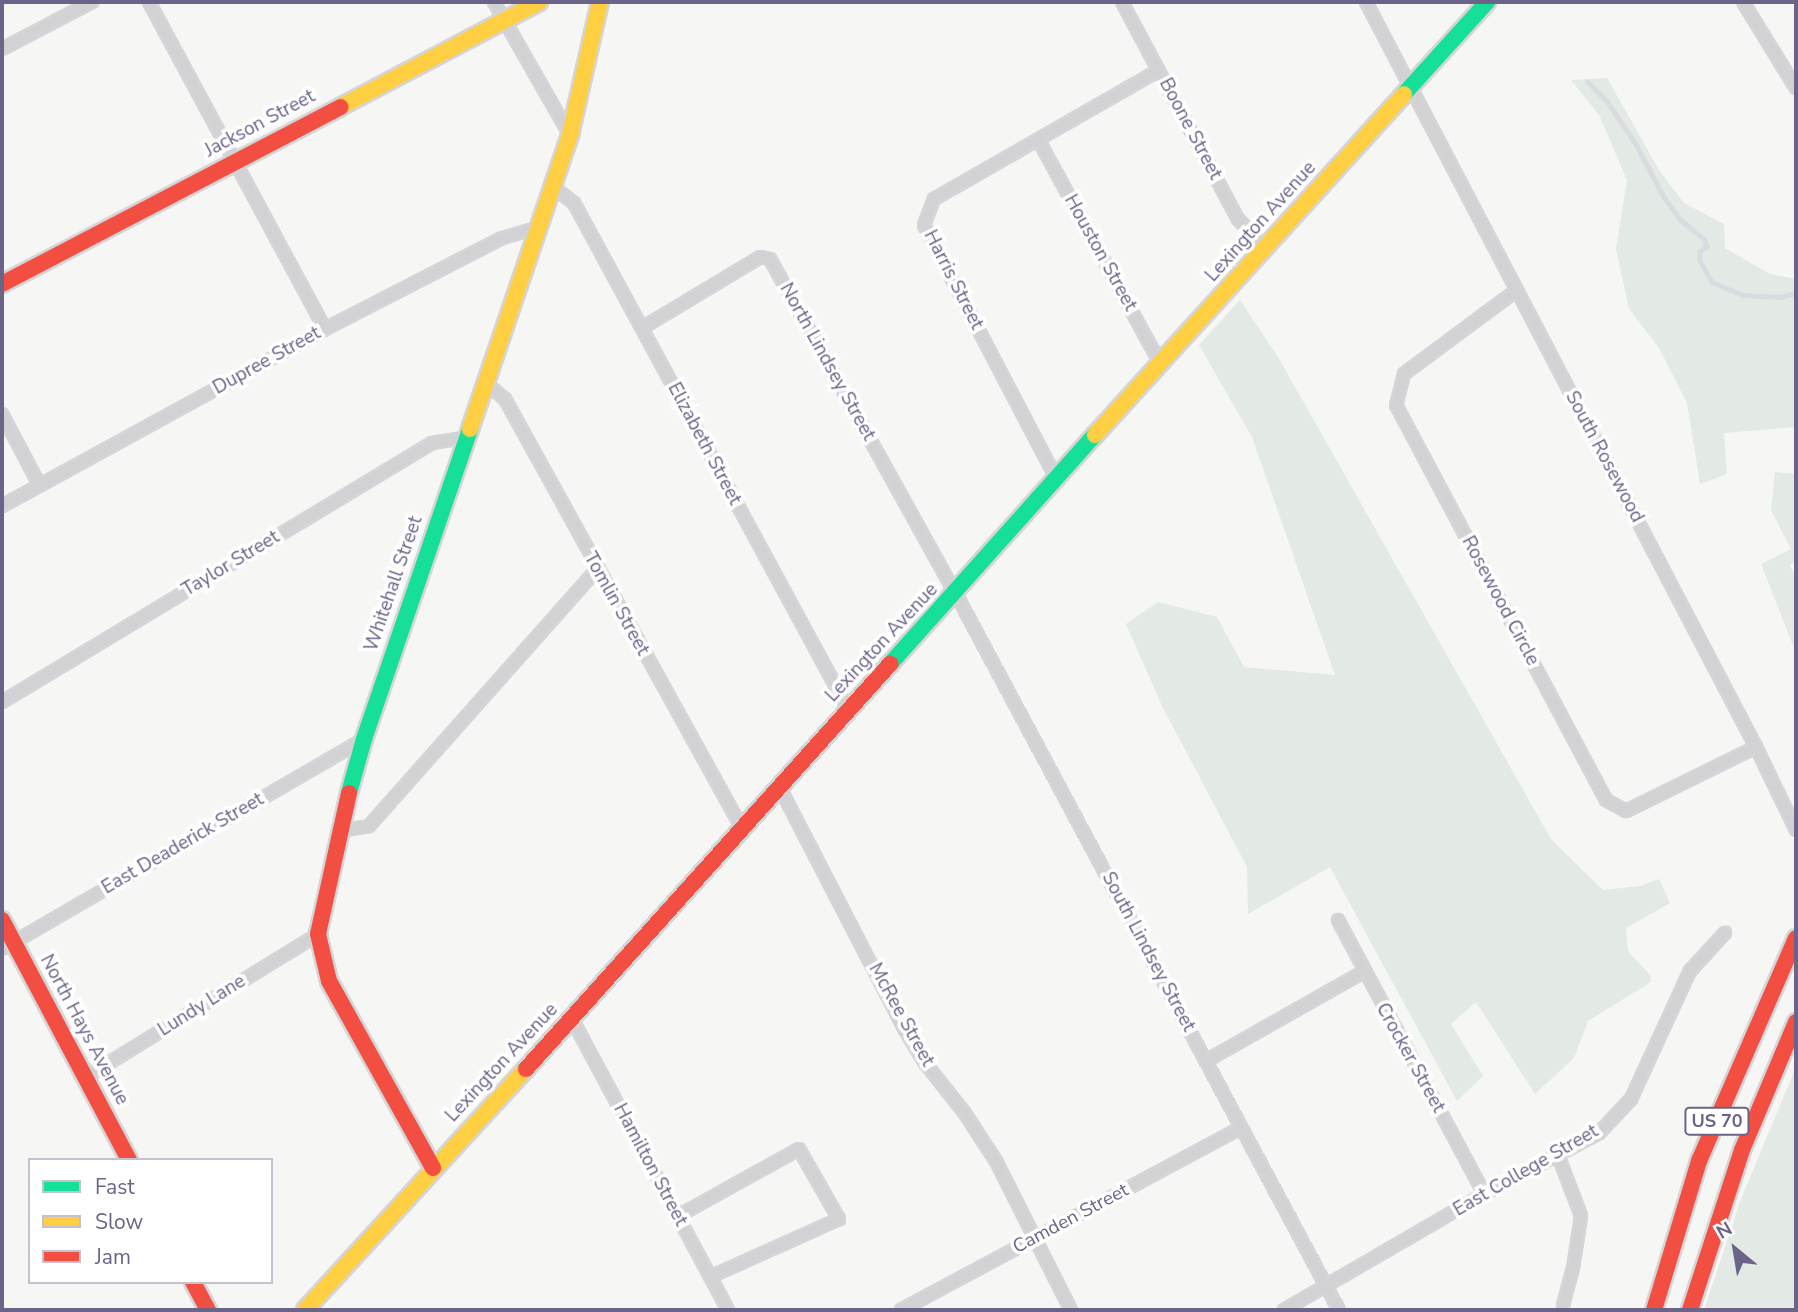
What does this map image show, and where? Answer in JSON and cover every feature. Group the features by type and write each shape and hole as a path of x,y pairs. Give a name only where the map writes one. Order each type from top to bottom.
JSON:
{"main road":[{"name":"Jackson Street","path":"2,285 503,18 539,2"},
{"name":"Whitehall Street","path":"433,1168 329,981 318,934 339,831 364,739 570,135 600,2"},
{"name":"Lexington Avenue","path":"305,1310 572,1019 848,709 956,594 1056,478 1487,2"},
{"name":"North Hays Avenue","path":"2,920 8,945 86,1077 128,1158"},
{"name":"US 70","path":"1654,1310 1699,1161 1796,938"},
{"name":"US 70","path":"1690,1310 1742,1150 1796,1022"},
{"path":"194,1284 208,1310"}],"street":[{"path":"2,49 73,6 92,2"},
{"path":"149,2 325,329"},
{"path":"494,2 570,135"},
{"name":"Boone Street","path":"1122,2 1238,219 1266,249"},
{"name":"South Rosewood","path":"1366,2 1756,747 1796,830"},
{"path":"1743,2 1796,88"},
{"name":"Harris Street","path":"1056,478 924,225 934,199 1159,70"},
{"name":"Houston Street","path":"1039,141 1161,365"},
{"name":"Elizabeth Street","path":"552,186 574,203 848,709"},
{"name":"Dupree Street","path":"2,506 325,329 502,238 537,228"},
{"name":"North Lindsey Street","path":"642,328 760,257 769,259 956,594"},
{"name":"Rosewood Circle","path":"1517,290 1404,374 1396,405 1606,800 1626,811 1756,747"},
{"name":"Tomlin Street","path":"487,384 505,399 742,828"},
{"path":"2,414 40,486"},
{"name":"Taylor Street","path":"2,702 432,443 465,438"},
{"path":"339,831 369,826 597,569"},
{"name":"South Lindsey Street","path":"956,594 1339,1310"},
{"name":"East Deaderick Street","path":"8,945 364,739"},
{"name":"McRee Street","path":"780,788 905,1030 925,1063 964,1112 996,1161 1033,1240 1071,1310"},
{"name":"Crocker Street","path":"1338,920 1363,972 1484,1194"},
{"name":"East College Street","path":"1284,1310 1484,1194 1599,1133 1631,1099 1690,971 1725,933"},
{"name":"Lundy Lane","path":"86,1077 318,934"},
{"path":"1206,1061 1363,972"},
{"name":"Hamilton Street","path":"572,1019 728,1310"},
{"name":"Camden Street","path":"901,1310 1241,1128"},
{"path":"678,1216 799,1149 839,1219 710,1277"},
{"path":"1558,1155 1581,1216 1573,1268 1563,1306"}],"shaded area":[{"path":"1607,78 1659,170 1684,203 1724,224 1725,248 1770,274 1796,279 1796,427 1724,433 1727,474 1700,484 1687,403 1659,348 1629,309 1616,249 1627,180 1599,115 1571,80"},
{"path":"1240,300 1278,357 1551,839 1603,890 1640,886 1659,879 1670,903 1626,928 1628,951 1650,975 1651,982 1588,1021 1574,1058 1535,1094 1476,1002 1451,1024 1483,1076 1457,1101 1330,867 1248,914 1247,867 1162,706 1126,624 1158,602 1217,617 1244,667 1335,675 1252,437 1199,345"},
{"path":"1775,472 1796,474 1796,561 1790,565 1796,577 1796,653 1761,564 1791,549 1771,510"},
{"path":"1796,1067 1796,1310 1704,1310 1741,1199"}],"waterway":[{"path":"1588,82 1607,101 1636,144 1664,197 1681,220 1705,240 1707,247 1700,251 1700,261 1712,282 1742,295 1780,297 1796,293"}],"traffic: fast":[{"path":"1404,94 1487,2"},
{"path":"349,793 364,739 470,429"},
{"path":"890,664 1095,435"}],"traffic: slow":[{"path":"340,107 539,2"},
{"path":"470,429 570,135 600,2"},
{"path":"1095,435 1404,94"},
{"path":"305,1310 526,1069"}],"traffic: jam":[{"path":"2,284 340,107"},
{"path":"526,1069 890,664"},
{"path":"349,793 318,934 329,981 433,1168"},
{"path":"2,920 128,1158"},
{"path":"1654,1310 1699,1161 1796,938"},
{"path":"1690,1310 1742,1150 1796,1022"},
{"path":"194,1284 208,1310"}]}
